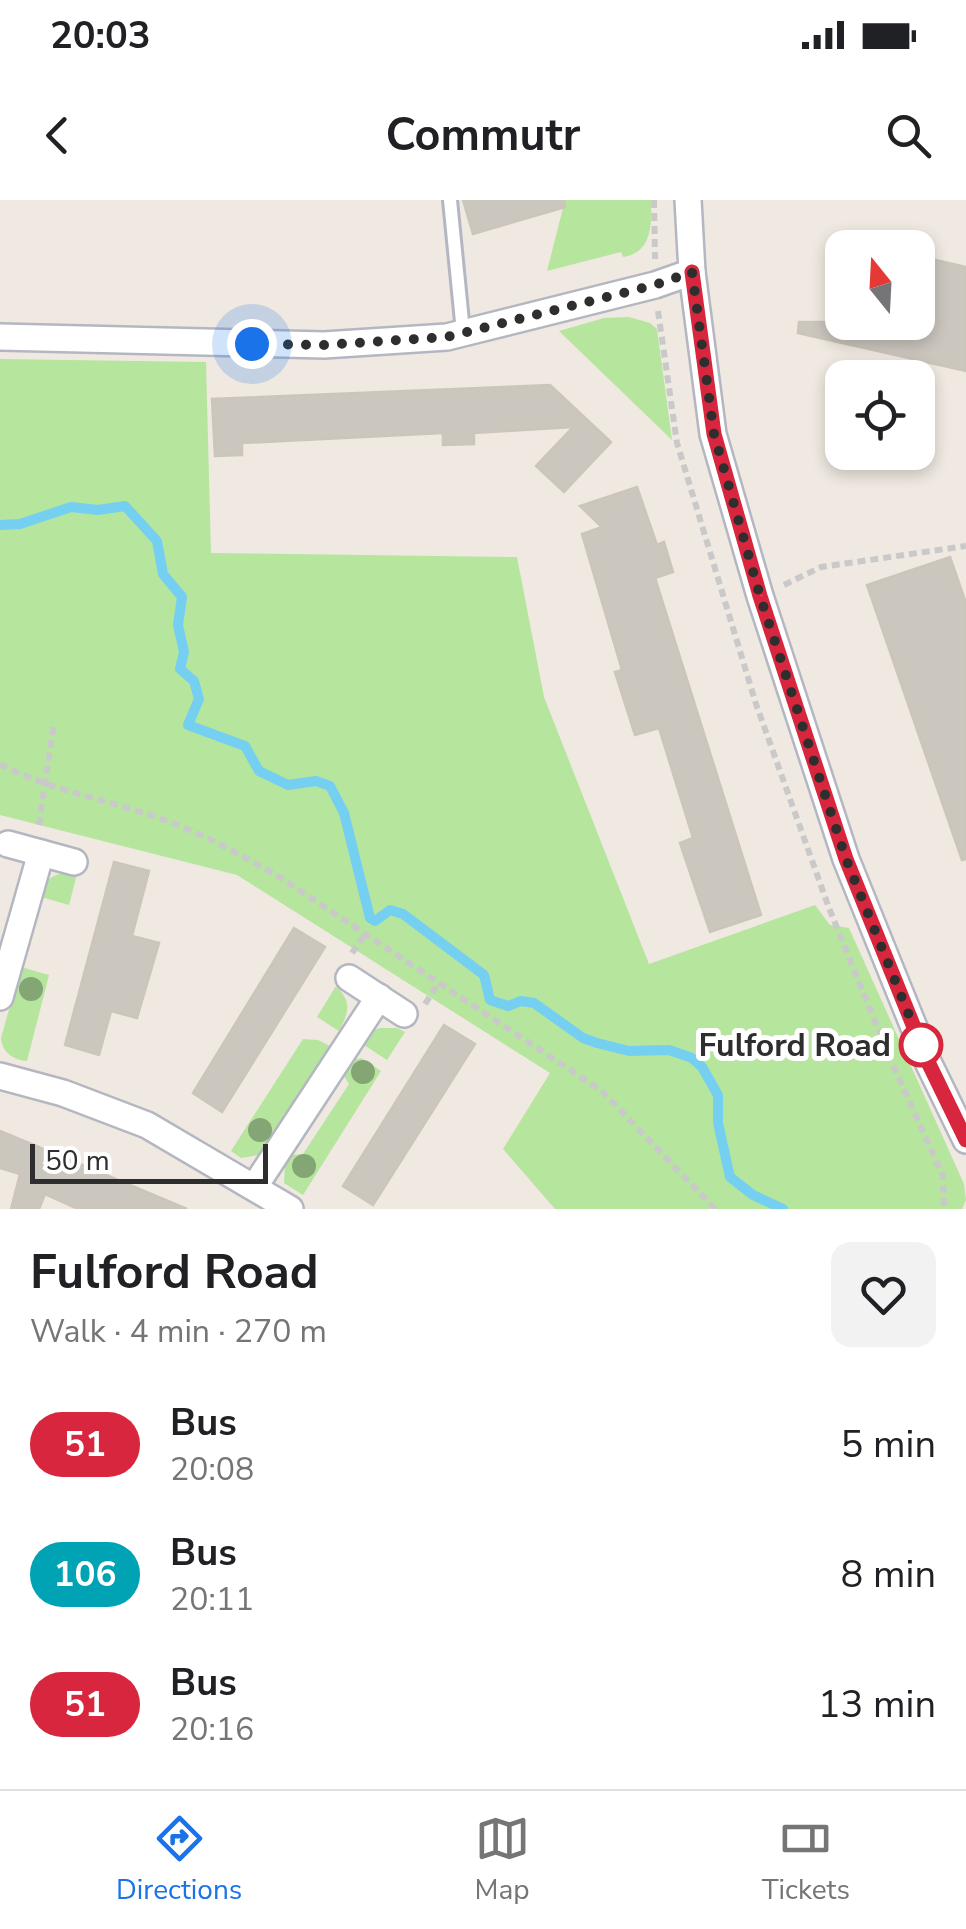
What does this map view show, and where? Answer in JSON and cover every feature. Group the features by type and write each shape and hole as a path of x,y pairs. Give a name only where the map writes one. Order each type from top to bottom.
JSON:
{"street":[{"path":"688,200 692,272 714,434 760,596 846,859 928,1062 966,1140"},
{"path":"0,337 324,345 447,337 655,285 692,272"},
{"path":"8,844 74,862"},
{"path":"0,997 41,853"},
{"path":"350,978 404,1014"},
{"path":"255,1186 378,997"},
{"path":"0,1076 147,1125 290,1209"}],"lane":[{"path":"450,200 462,332"}],"path":[{"path":"760,596 821,567 966,546"},
{"path":"41,853 39,825 54,722"},
{"path":"0,764 47,785 172,823 230,848 278,876 602,1091 715,1209"}],"green space":[{"path":"565,200 651,200 645,244 623,257 621,252 547,271"},
{"path":"629,317 657,329 672,440 559,331 604,318"},
{"path":"0,359 206,362 211,553 517,557 544,697 649,964 815,905 830,925 849,928 964,1184 966,1200 962,1209 555,1209 503,1149 550,1073 237,875 0,815"},
{"path":"66,873 77,874 69,905 41,897 49,880"},
{"path":"21,967 49,975 27,1061 9,1054 1,1038"},
{"path":"336,986 347,1007 339,1031 317,1017"},
{"path":"380,1028 405,1032 387,1060 361,1043"},
{"path":"303,1039 330,1046 259,1155 241,1158 231,1151"},
{"path":"361,1058 381,1071 303,1195 284,1183 285,1165 291,1155 303,1154 349,1084 342,1073 348,1062"}],"building":[{"path":"463,200 564,200 565,207 473,234"},
{"path":"935,260 966,267 966,371 935,364 935,360 917,360 829,340 935,340"},
{"path":"799,322 825,322 825,339 798,333"},
{"path":"550,385 611,442 564,492 536,466 573,427 474,433 474,444 443,445 443,433 242,443 242,455 215,456 212,399"},
{"path":"637,487 657,545 664,542 673,572 655,578 761,915 710,932 680,843 693,838 659,728 635,735 615,672 622,670 582,534 602,527 580,506"},
{"path":"950,557 966,603 966,859 962,860 867,585"},
{"path":"114,862 149,871 132,936 159,943 137,1018 111,1011 99,1055 65,1045"},
{"path":"294,928 325,947 222,1112 193,1093"},
{"path":"444,1025 475,1044 373,1205 343,1186"},
{"path":"0,1131 187,1209 78,1209 45,1194 39,1209 11,1209 20,1174 0,1168"}],"waterway":[{"path":"0,525 20,524 71,507 98,510 125,506 157,541 163,574 182,597 178,625 184,652 180,669 194,681 199,699 188,725 245,746 259,771 288,785 316,781 330,786 344,813 370,918 375,921 390,910 403,914 484,975 490,1000 508,1006 521,1001 534,1003 583,1038 597,1043 629,1051 669,1050 692,1058 702,1067 718,1095 718,1123 730,1177 753,1195 783,1209"}],"bus line":[{"name":"51","path":"692,272 714,434 760,596 846,859 928,1062 966,1140"}],"place":[{"name":"Fulford Road","path":"921,1045"}],"route":[{"path":"252,344 324,345 447,337 655,285 692,272 714,434 760,596 846,859 921,1045"}]}
